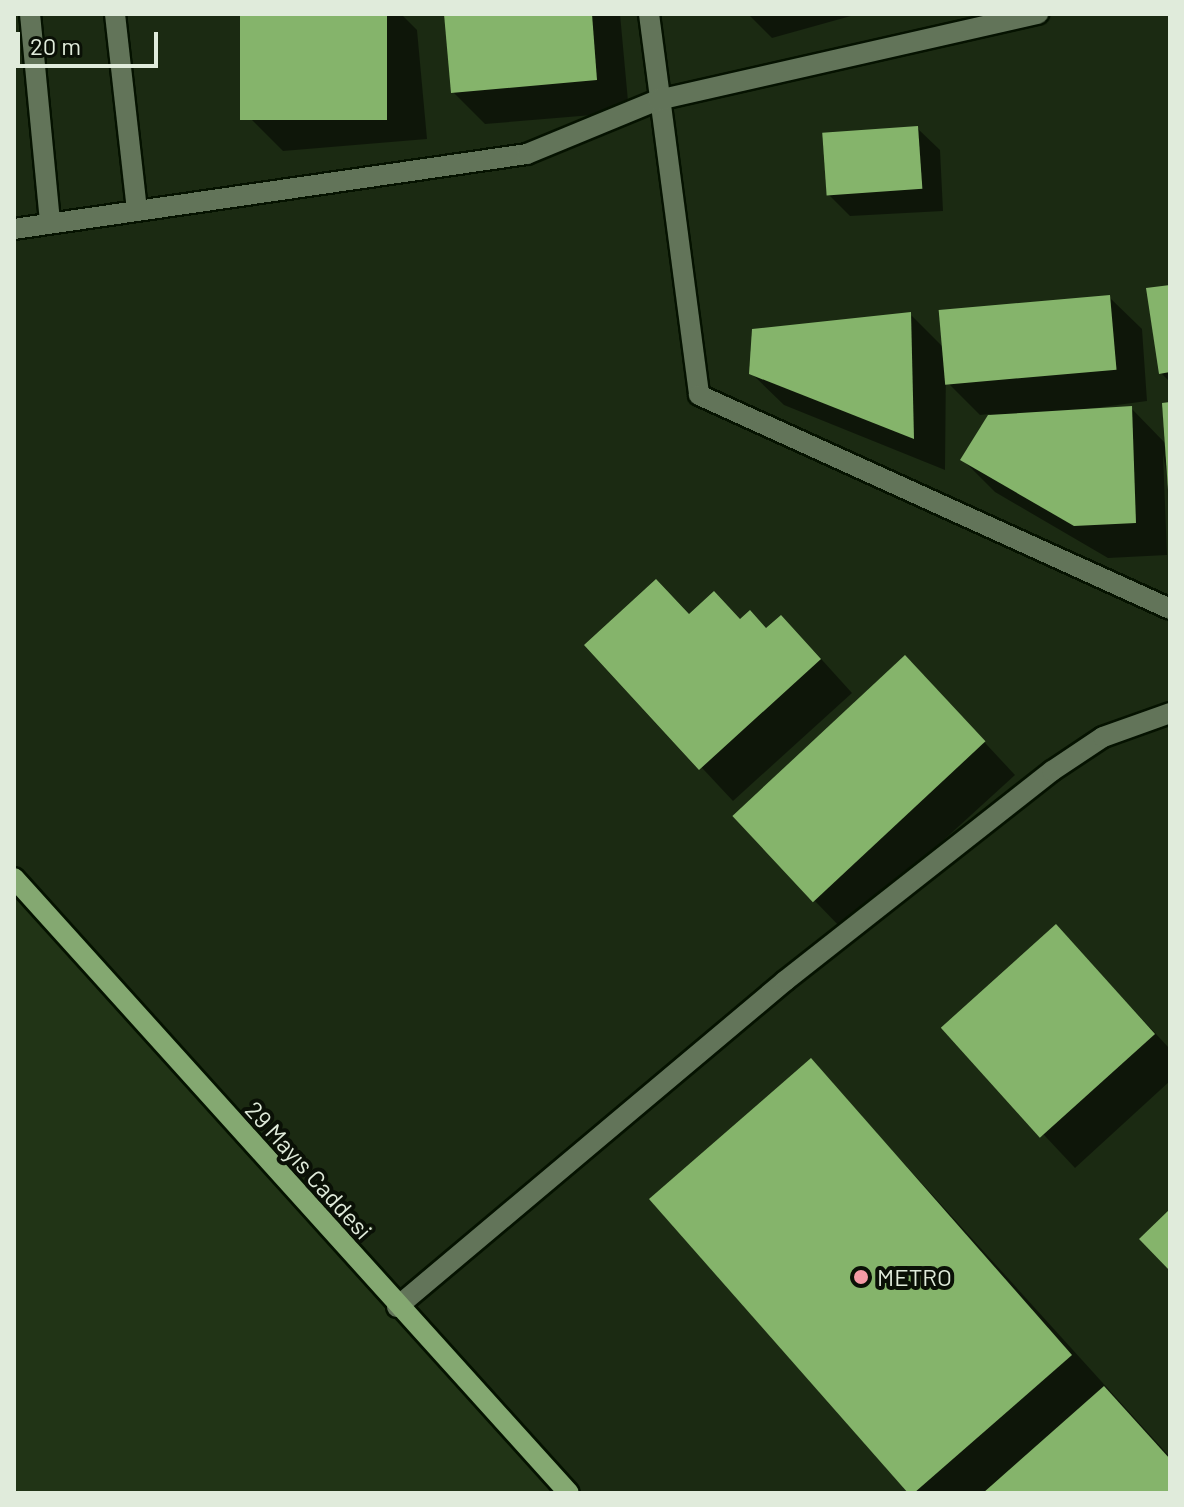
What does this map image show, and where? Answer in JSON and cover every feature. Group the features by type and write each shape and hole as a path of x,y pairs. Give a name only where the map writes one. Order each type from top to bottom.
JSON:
{"main road":[{"name":"29 Mayıs Caddesi","path":"14,878 397,1307 569,1493"}],"street":[{"path":"30,14 50,222"},
{"path":"115,14 137,211"},
{"path":"649,14 699,395 1170,609"},
{"path":"14,229 527,154 658,100 1038,14"},
{"path":"397,1307 785,981 1052,771 1103,737 1170,713"}],"shaded area":[{"path":"14,878 569,1493 14,1493"}],"building":[{"path":"240,14 387,14 387,120 240,120"},
{"path":"444,14 592,14 597,80 451,93"},
{"path":"918,126 922,189 827,196 822,133"},
{"path":"1170,285 1170,372 1159,374 1146,288"},
{"path":"1110,295 1117,370 945,385 939,310"},
{"path":"911,312 914,439 749,374 752,329"},
{"path":"1170,402 1170,490 1168,490 1162,403"},
{"path":"1132,406 1136,523 1074,526 960,460 988,415"},
{"path":"656,579 689,614 714,591 740,619 750,610 766,628 781,615 821,659 699,770 584,645"},
{"path":"905,655 985,741 813,902 732,816"},
{"path":"1056,924 1155,1034 1040,1138 941,1028"},
{"name":"METRO","path":"811,1058 1072,1355 914,1493 908,1493 649,1199"},
{"path":"1170,1209 1170,1271 1139,1239"},
{"path":"1104,1386 1170,1459 1170,1493 983,1493"}],"place":[{"name":"METRO","path":"861,1277"}]}
